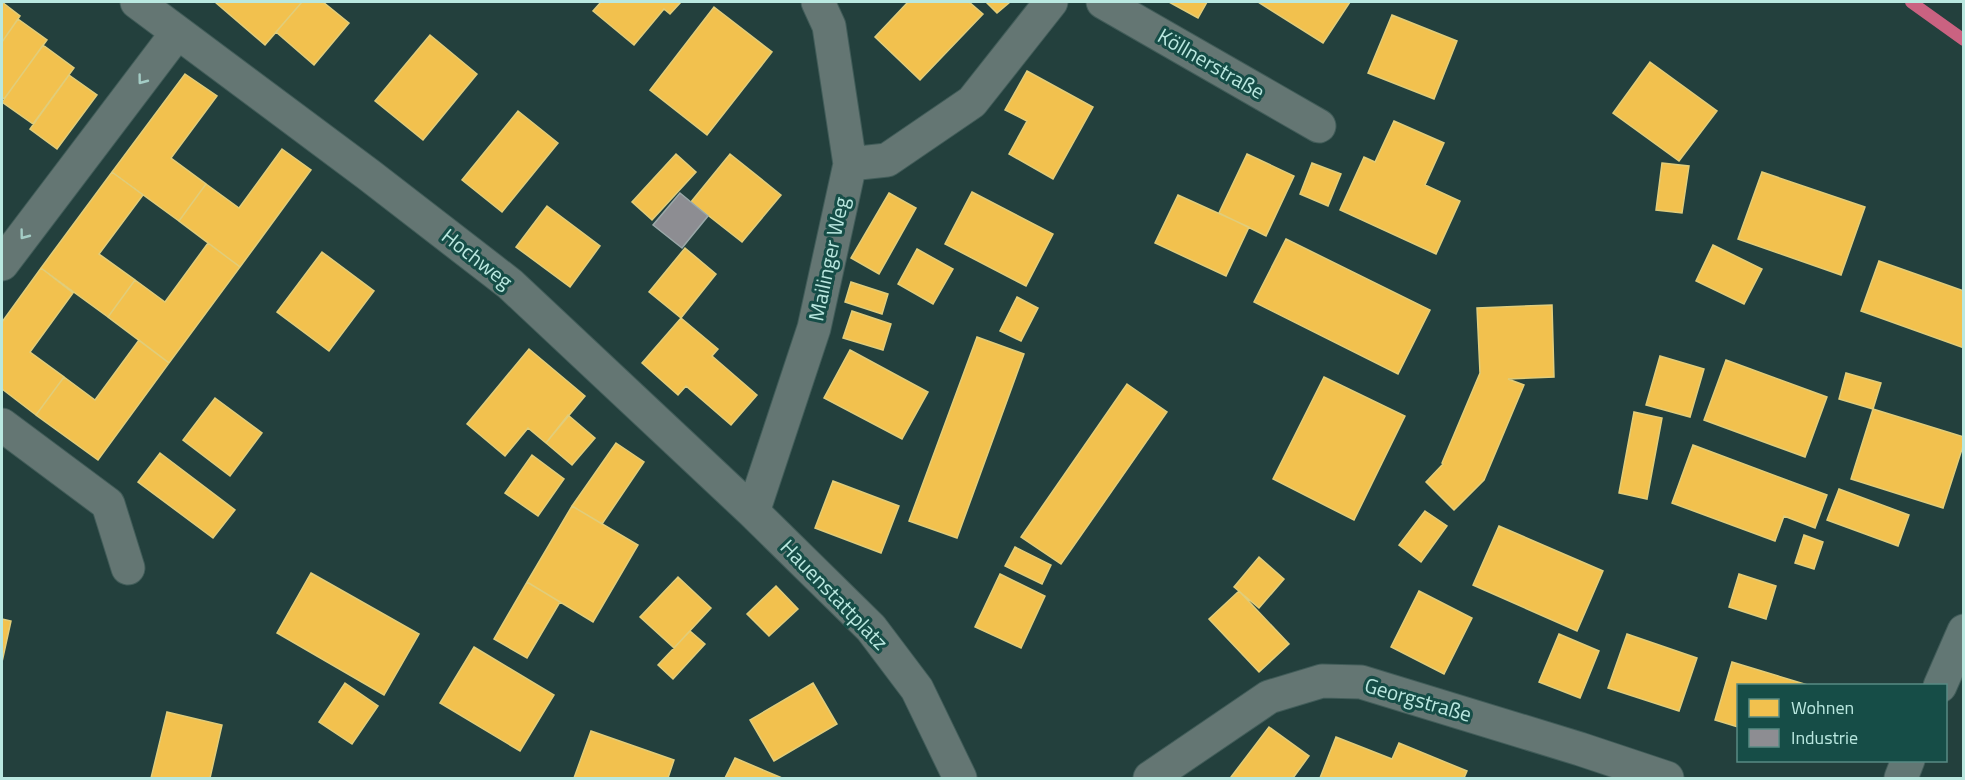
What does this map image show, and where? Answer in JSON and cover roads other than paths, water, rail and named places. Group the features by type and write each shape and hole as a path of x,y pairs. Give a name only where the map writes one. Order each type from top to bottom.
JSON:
{"street":[{"name":"Hochweg","path":"139,2 510,284 753,512"},
{"name":"Mailinger Weg","path":"753,512 814,328 850,164 829,26 818,2"},
{"path":"850,164 887,160 972,102 1051,2"},
{"name":"Köllnerstraße","path":"1103,2 1319,126"},
{"path":"2,264 177,33"},
{"path":"2,425 108,504 128,568"},
{"name":"Hauenstattplatz","path":"753,512 871,628 917,689 960,778"},
{"path":"1941,684 1964,631"},
{"name":"Georgstraße","path":"1150,778 1269,697 1322,681 1361,682 1667,778"},
{"path":"1901,778 1907,762"}],"waterway":[{"path":"1911,2 1964,40"}]}
